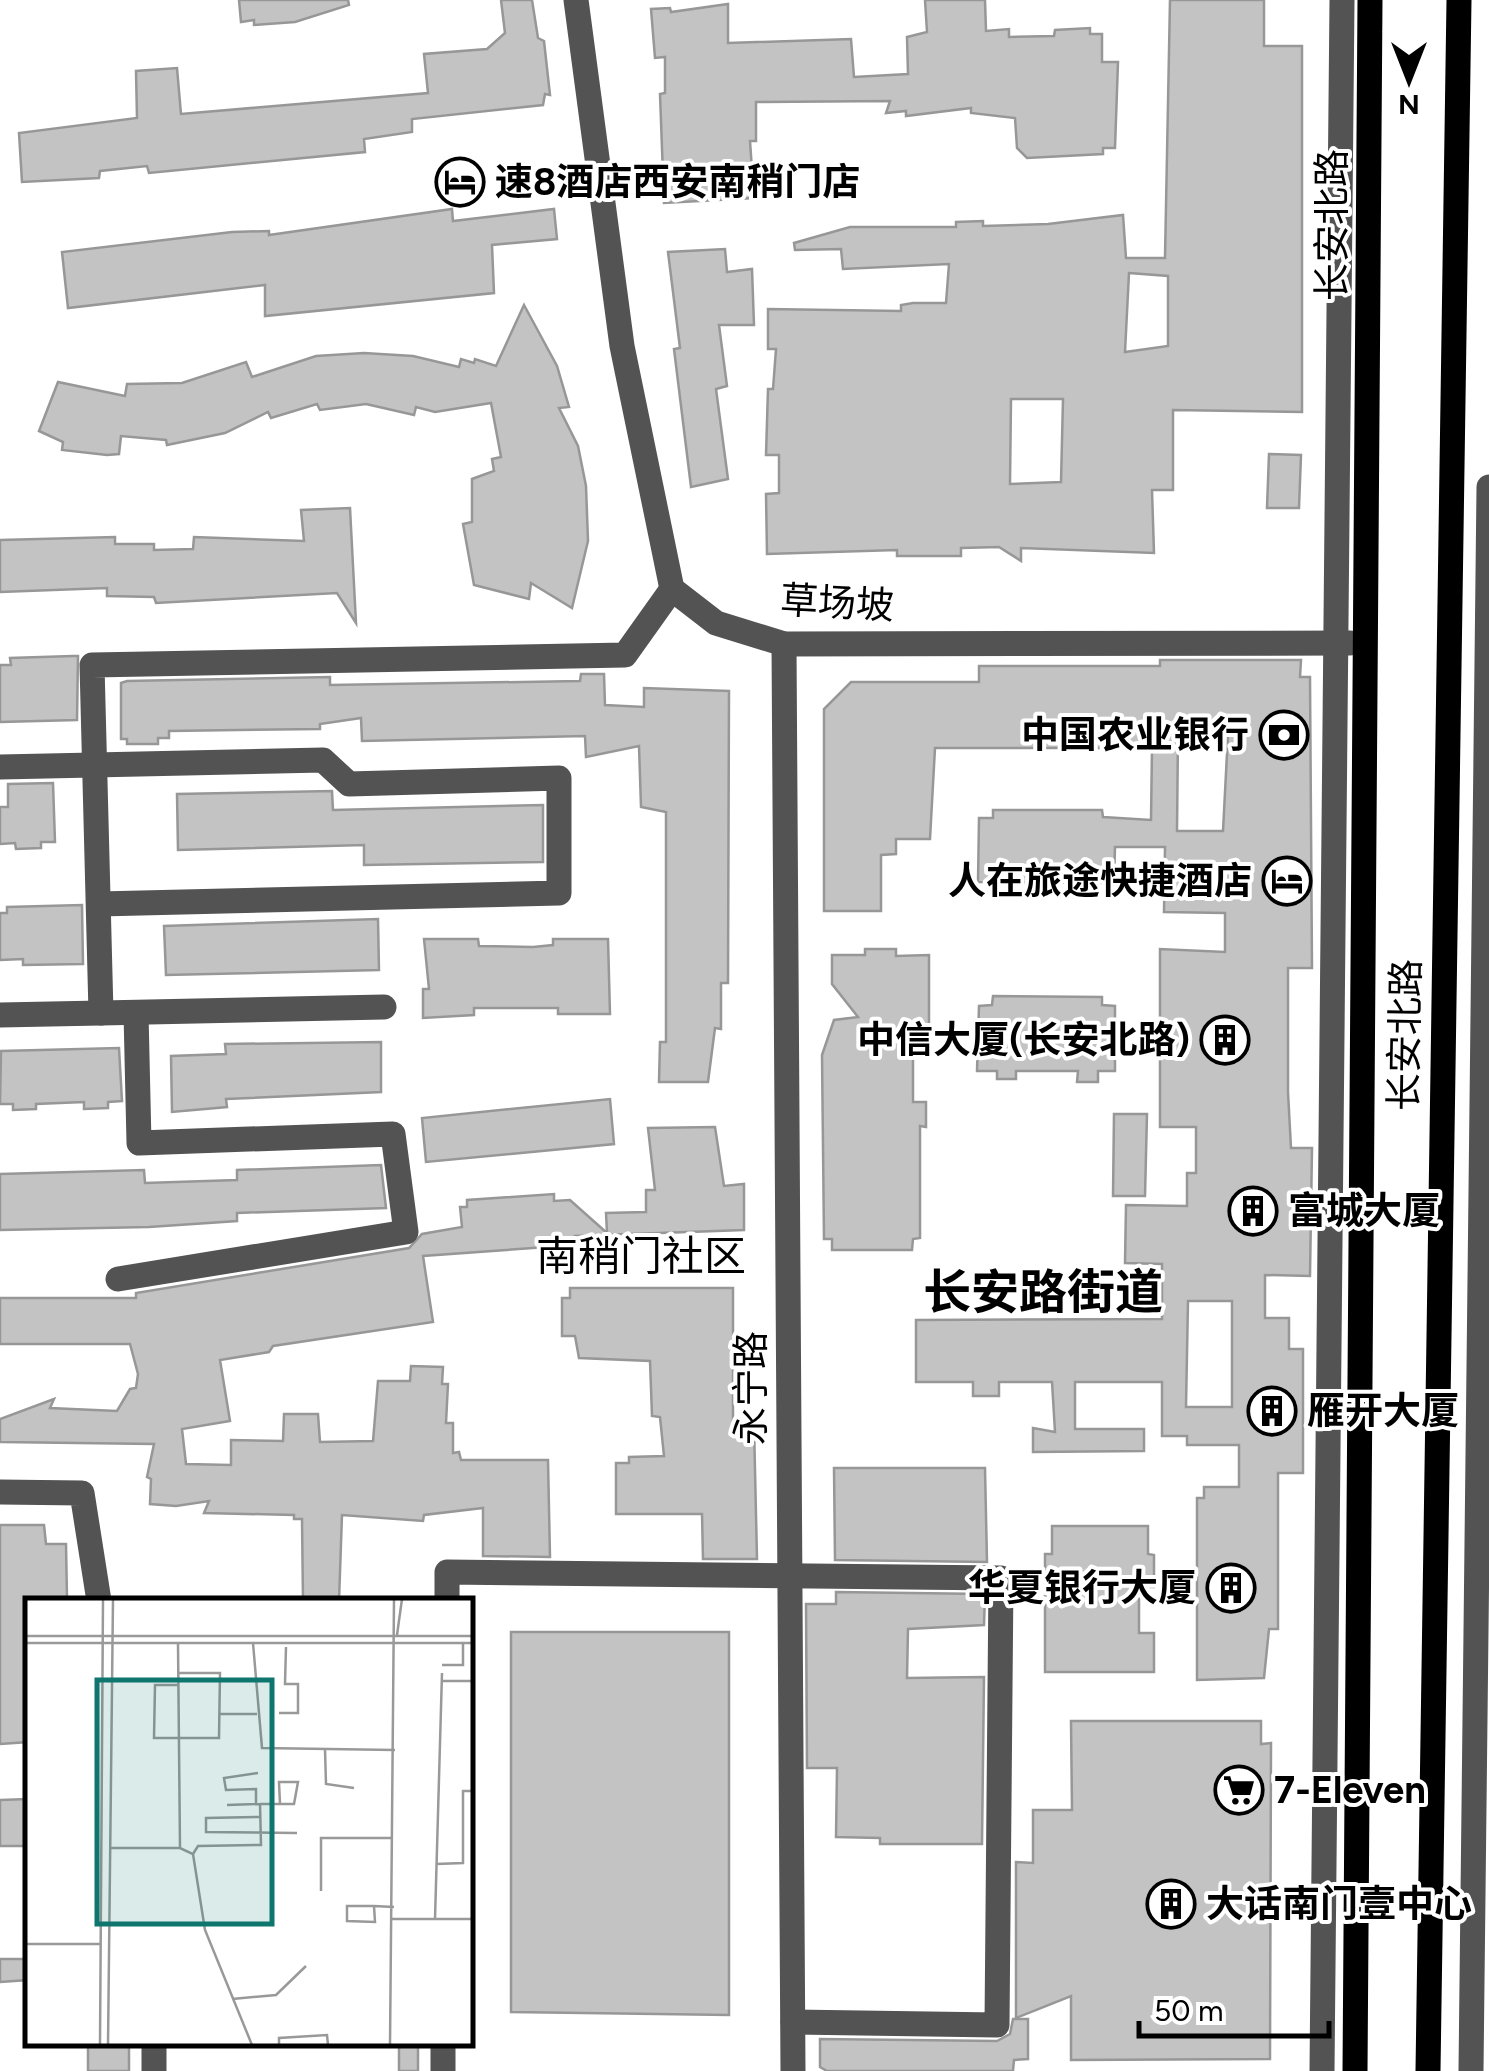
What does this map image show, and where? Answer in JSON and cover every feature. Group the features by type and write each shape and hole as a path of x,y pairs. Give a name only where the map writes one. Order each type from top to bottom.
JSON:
{"main road":[{"name":"长安北路","path":"1355,2071 1370,0"},
{"name":"长安北路","path":"1428,2071 1459,0"}],"street":[{"path":"102,1014 92,665 626,655 672,589 622,346 576,0"},
{"path":"1322,2071 1332,643 1342,0"},
{"path":"1471,2071 1489,487"},
{"name":"草场坡","path":"672,589 716,622 784,644 1368,643"},
{"name":"永宁路","path":"784,644 793,2071"},
{"path":"0,767 322,760 350,784 558,778 559,893 99,904"},
{"path":"0,1015 384,1007"},
{"path":"118,1279 406,1232 393,1134 139,1143 136,1012"},
{"path":"0,1492 82,1494 99,1598"},
{"path":"447,1598 447,1572 1001,1578 997,2024 792,2022"},
{"path":"443,2071 444,2046"}],"building":[{"path":"239,0 348,0 349,5 295,22 254,25 254,20 241,22"},
{"path":"501,0 532,0 538,38 544,41 550,95 545,94 543,105 412,119 412,132 364,139 365,152 149,173 147,166 100,171 99,178 22,182 19,133 137,118 136,71 177,68 181,114 428,93 424,54 487,49 505,33"},
{"path":"925,0 985,0 986,31 1009,29 1009,37 1054,36 1055,30 1090,28 1090,34 1102,34 1102,62 1118,62 1115,148 1103,148 1103,154 1027,158 1017,148 1015,118 971,113 971,108 906,116 906,111 886,113 890,101 756,102 756,141 750,141 754,198 664,203 660,94 665,93 665,57 655,58 651,9 670,8 671,12 728,4 728,43 851,39 854,77 908,74 907,37 927,32"},
{"path":"1170,0 1264,0 1264,46 1302,46 1302,412 1173,410 1173,490 1152,490 1154,553 1021,548 1021,561 999,547 961,548 961,556 897,556 897,550 767,554 766,494 779,493 779,455 766,455 768,389 773,389 776,349 768,349 768,309 901,311 901,305 946,303 949,264 843,269 841,249 795,250 794,243 850,227 956,227 956,222 983,221 983,226 1048,224 1123,215 1126,258 1165,258","holes":["1129,273 1168,276 1168,346 1125,352","1011,399 1063,399 1061,482 1010,484"]},
{"path":"452,209 453,221 554,209 557,239 492,245 494,293 265,316 265,285 68,308 62,252 232,232 269,231 269,235"},
{"path":"725,249 727,272 752,269 754,325 719,325 727,386 716,389 728,479 691,487 674,349 680,348 668,252"},
{"path":"524,305 557,366 569,407 559,408 578,446 586,486 588,541 572,608 531,583 529,599 474,585 463,524 472,522 472,479 494,471 492,459 501,457 491,403 435,412 416,407 414,415 366,404 320,410 317,404 271,418 268,412 225,433 167,445 166,440 121,436 119,454 107,455 62,450 63,442 39,431 58,382 125,396 127,384 182,383 246,362 252,377 316,356 364,353 413,356 459,367 461,359 474,363 475,359 496,366"},
{"path":"1269,454 1301,455 1299,508 1267,508"},
{"path":"350,508 356,623 337,593 156,603 154,597 107,596 107,588 0,592 0,540 115,537 115,544 154,544 154,550 193,549 194,537 304,541 301,510"},
{"path":"78,656 77,720 0,722 0,665 11,665 10,658"},
{"path":"1160,660 1301,660 1300,677 1310,677 1312,968 1288,968 1288,1092 1291,1148 1312,1148 1310,1276 1265,1275 1265,1318 1289,1318 1289,1349 1303,1349 1303,1473 1278,1473 1278,1629 1269,1629 1264,1678 1197,1680 1197,1498 1204,1498 1204,1487 1239,1487 1239,1445 1187,1445 1187,1436 1162,1436 1162,1382 1075,1382 1075,1429 1144,1429 1144,1451 1033,1452 1033,1428 1055,1432 1052,1382 999,1382 999,1396 973,1396 973,1382 916,1382 916,1320 1162,1319 1162,1264 1125,1263 1126,1205 1187,1206 1187,1173 1196,1173 1196,1127 1160,1127 1160,949 1225,952 1225,913 1164,912 1165,847 1115,847 1114,883 978,882 979,818 993,818 993,810 1102,810 1103,817 1151,820 1152,748 935,748 930,839 896,839 896,854 881,855 881,911 824,911 824,709 851,682 979,682 979,666 1160,666","holes":["1178,734 1228,734 1223,831 1177,831","1188,1301 1232,1301 1232,1407 1186,1407"]},
{"path":"581,674 604,674 605,705 644,707 644,688 729,691 728,983 721,983 721,1029 715,1028 708,1082 659,1082 660,1042 666,1042 666,812 641,807 639,746 586,757 585,736 362,741 361,718 320,724 320,729 169,731 169,738 158,738 158,744 127,744 127,739 121,739 121,683 127,681 330,677 330,685 580,681"},
{"path":"53,783 55,842 41,842 41,848 16,849 15,843 0,844 0,807 8,807 8,784"},
{"path":"332,791 333,810 543,805 543,862 364,865 364,845 178,850 177,794"},
{"path":"82,905 83,964 23,965 23,959 0,960 0,913 7,913 7,907"},
{"path":"378,919 379,970 166,975 164,926"},
{"path":"424,939 478,939 479,946 533,947 553,945 553,939 608,939 610,1014 558,1014 558,1008 474,1008 474,1015 423,1018 423,989 429,989"},
{"path":"865,949 896,949 896,956 929,955 929,1055 913,1054 913,1102 926,1102 926,1127 920,1126 920,1238 913,1239 912,1250 832,1250 832,1239 824,1239 822,1055 834,1020 858,1017 832,984 832,955 865,955"},
{"path":"993,996 1102,997 1102,1005 1115,1006 1115,1071 1098,1071 1098,1082 1077,1082 1078,1071 1016,1071 1016,1079 997,1079 997,1071 977,1071 979,1006 992,1005"},
{"path":"381,1042 381,1092 226,1099 227,1107 172,1112 171,1056 226,1054 225,1044"},
{"path":"119,1048 122,1101 108,1102 108,1108 84,1109 84,1102 36,1104 36,1109 13,1110 13,1104 0,1104 1,1051"},
{"path":"610,1099 614,1144 426,1162 422,1118"},
{"path":"1114,1114 1147,1114 1145,1196 1113,1196"},
{"path":"715,1127 724,1186 744,1184 744,1230 575,1236 575,1245 423,1256 433,1322 273,1346 269,1352 220,1360 230,1421 182,1429 186,1464 231,1465 231,1440 283,1441 284,1414 318,1414 320,1442 373,1441 378,1381 410,1381 411,1366 443,1367 442,1384 448,1384 446,1423 453,1423 453,1453 459,1452 461,1460 548,1460 550,1557 483,1556 483,1508 424,1515 423,1521 342,1515 339,1598 303,1598 302,1519 294,1519 294,1515 204,1513 209,1501 176,1506 150,1504 151,1479 147,1477 154,1444 0,1442 0,1419 54,1399 50,1408 117,1411 130,1389 136,1388 138,1374 130,1344 0,1344 0,1298 136,1298 136,1293 409,1248 422,1234 462,1227 460,1207 467,1207 467,1200 554,1194 554,1201 570,1200 607,1233 606,1213 646,1212 646,1190 655,1190 648,1128"},
{"path":"381,1165 386,1208 237,1213 237,1221 149,1227 0,1230 0,1174 144,1170 145,1183 237,1180 237,1170"},
{"path":"570,1288 733,1288 733,1426 754,1425 757,1559 703,1559 702,1514 616,1514 616,1463 629,1463 629,1457 664,1456 660,1417 652,1416 650,1361 579,1358 575,1336 562,1336 562,1298 570,1298"},
{"path":"834,1468 985,1468 987,1562 835,1560"},
{"path":"0,1525 44,1525 46,1544 66,1544 67,1598 25,1598 25,1742 0,1744"},
{"path":"1052,1526 1148,1526 1148,1554 1154,1555 1154,1587 1139,1587 1139,1633 1154,1633 1154,1672 1045,1672 1045,1554 1052,1554"},
{"path":"836,1592 985,1594 984,1625 908,1629 907,1678 984,1677 982,1844 880,1844 880,1838 836,1837 837,1768 807,1768 806,1604 836,1604"},
{"path":"511,1632 729,1632 729,2015 511,2012"},
{"name":"大话南门壹中心","path":"1071,1721 1261,1721 1261,1744 1271,1743 1270,2059 1071,2060 1071,1996 1016,2018 1016,1862 1033,1863 1033,1810 1072,1810"},
{"path":"25,1799 25,1846 0,1846 0,1800"},
{"path":"0,1959 25,1959 25,1980 0,1982"},
{"path":"1013,2019 1028,2019 1028,2059 1014,2060 1013,2071 827,2071 820,2067 820,2039 997,2041 1010,2034"},
{"path":"88,2046 129,2046 129,2071 88,2071"},
{"path":"399,2046 418,2046 418,2071 399,2071"}],"place":[{"name":"速8酒店西安南稍门店","path":"460,182"},
{"name":"中国农业银行","path":"1284,735"},
{"name":"人在旅途快捷酒店","path":"1287,881"},
{"name":"中信大厦(长安北路)","path":"1225,1040"},
{"name":"富城大厦","path":"1253,1211"},
{"name":"雁开大厦","path":"1272,1411"},
{"name":"华夏银行大厦","path":"1231,1588"},
{"name":"7-Eleven","path":"1239,1790"},
{"name":"大话南门壹中心","path":"1171,1904"}],"district":[{"name":"南稍门社区","path":"641,1256"},
{"name":"长安路街道","path":"1043,1292"}]}
